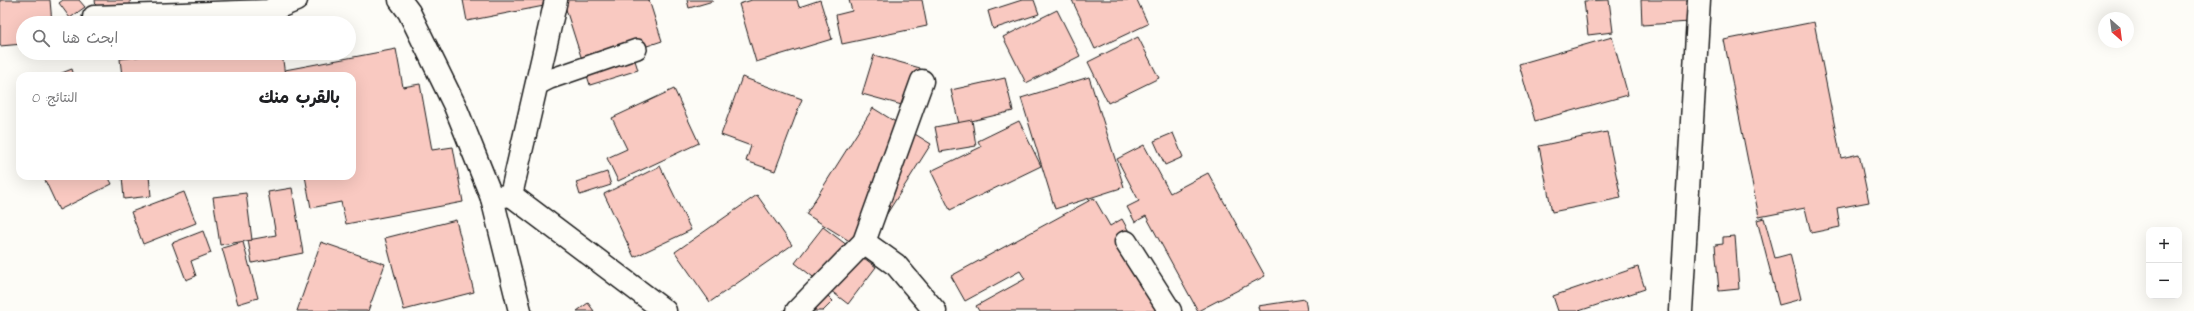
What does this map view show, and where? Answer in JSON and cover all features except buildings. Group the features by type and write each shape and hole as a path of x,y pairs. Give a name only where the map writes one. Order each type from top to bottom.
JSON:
{"street":[{"path":"123,16 269,11 296,0"},
{"path":"400,0 409,12 455,106 502,196 520,311"},
{"path":"502,196 536,86 556,0"},
{"path":"1681,311 1699,0"},
{"path":"797,311 864,242 922,82"},
{"path":"502,196 665,311"},
{"path":"864,242 896,264 935,311"},
{"path":"1126,242 1170,311"}],"lane":[{"path":"536,86 550,79 637,49"}]}
